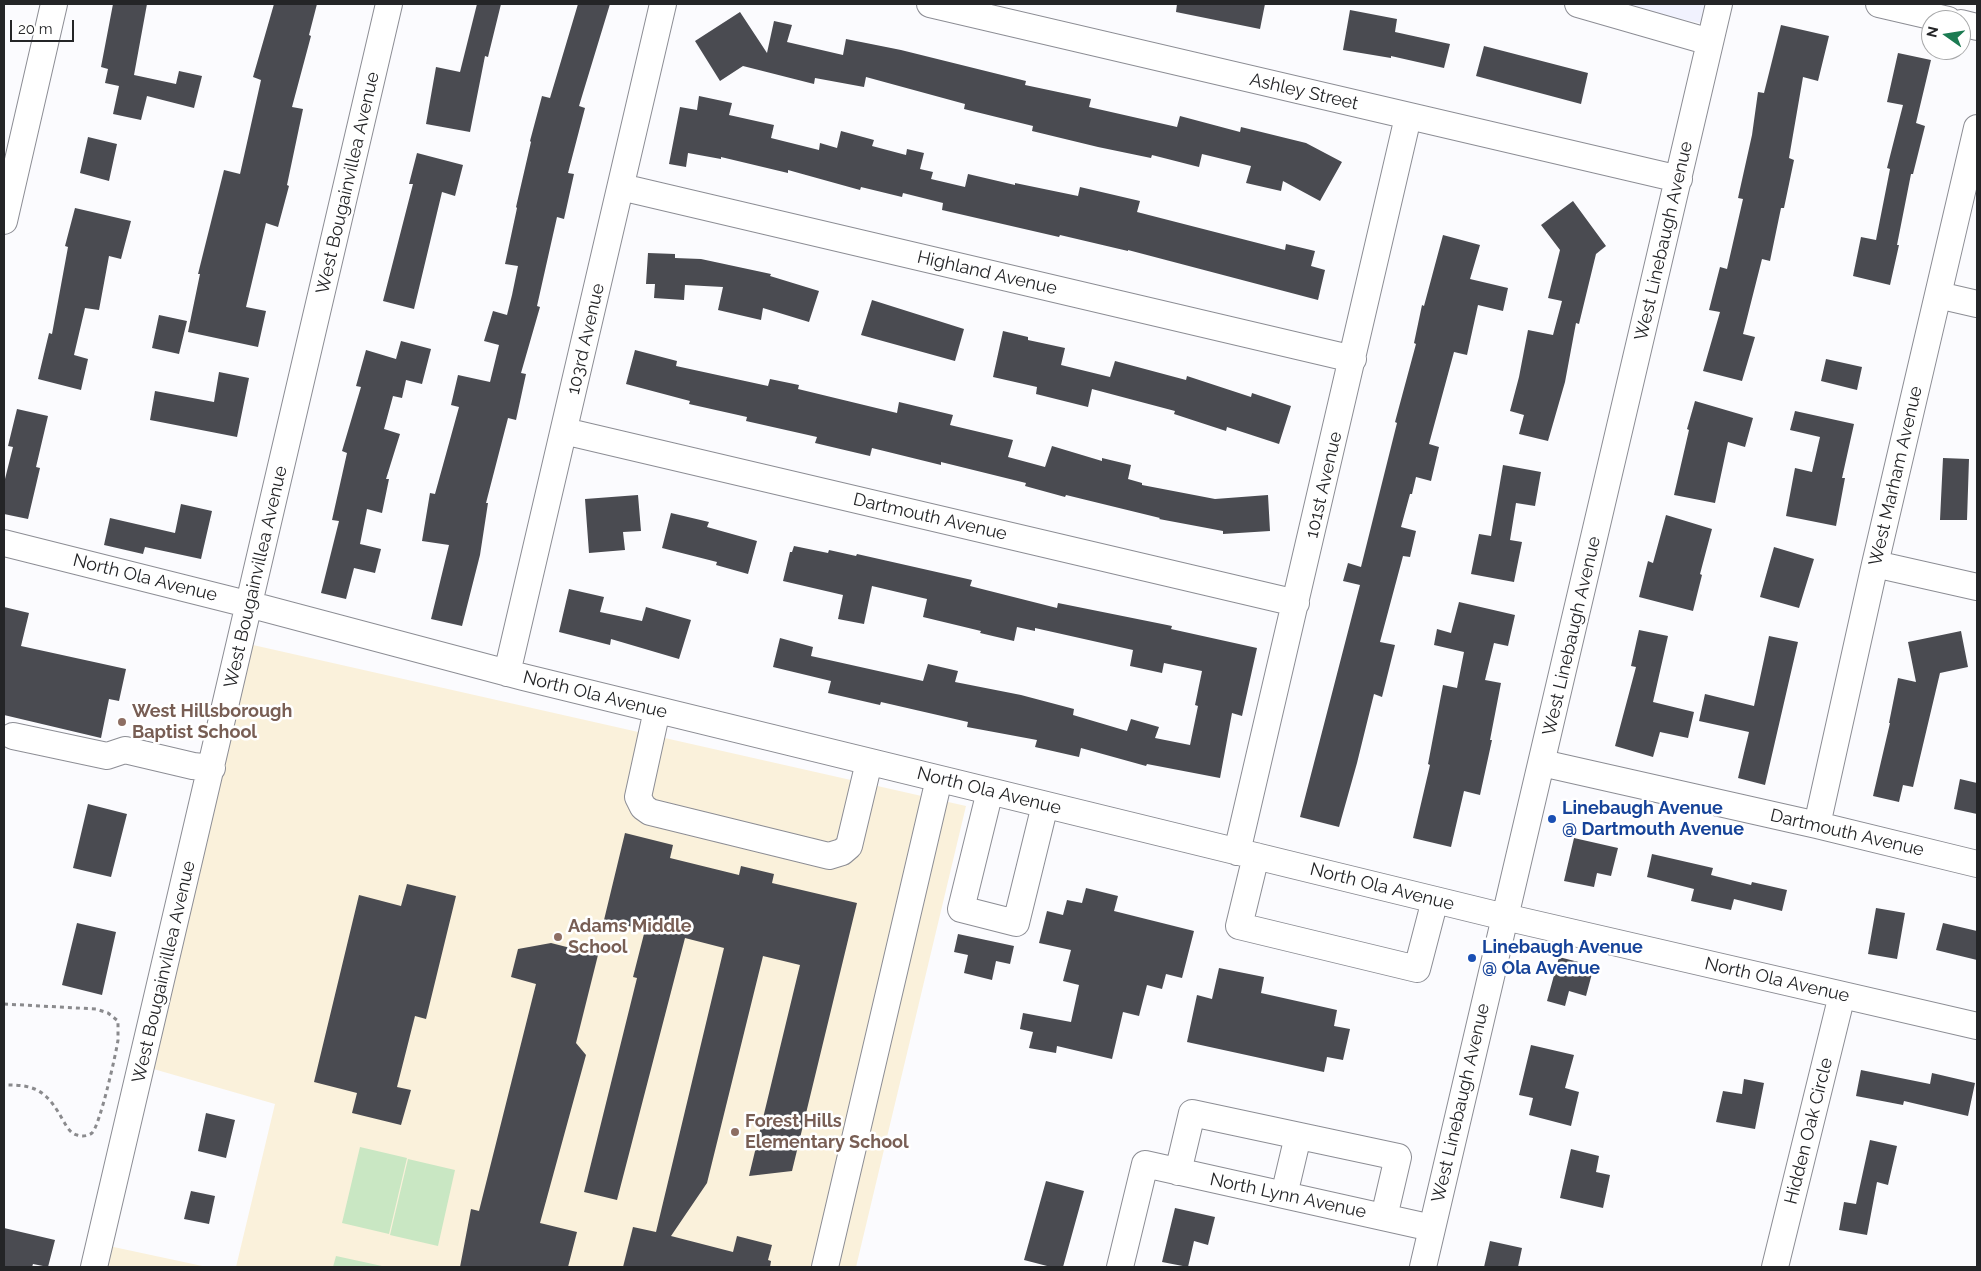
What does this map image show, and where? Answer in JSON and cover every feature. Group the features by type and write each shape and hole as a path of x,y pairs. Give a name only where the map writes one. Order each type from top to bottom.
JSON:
{"street":[{"path":"4,221 54,4"},
{"name":"West Bougainvillea Avenue","path":"94,1267 390,4"},
{"name":"103rd Avenue","path":"507,673 663,4"},
{"name":"Ashley Street","path":"930,4 1678,179"},
{"name":"West Linebaugh Avenue","path":"1423,1267 1719,4"},
{"path":"1879,4 1921,12"},
{"path":"1587,5 1710,42"},
{"name":"101st Avenue","path":"1408,117 1296,603 1247,854 1239,926 1417,968 1435,900"},
{"name":"West Marham Avenue","path":"1817,825 1977,128"},
{"name":"Highland Avenue","path":"621,187 1353,359"},
{"path":"1938,295 1977,304"},
{"name":"Dartmouth Avenue","path":"564,431 1296,603"},
{"name":"North Ola Avenue","path":"4,543 250,604 507,673 869,762 1505,917 1977,1026"},
{"path":"1876,564 1977,587"},
{"path":"657,710 638,797 643,807 650,812 829,856 842,852 849,846 869,762"},
{"path":"13,736 107,756 125,750 193,766 212,768"},
{"name":"Dartmouth Avenue","path":"1542,763 1817,825 1977,864"},
{"path":"825,1267 939,779"},
{"path":"990,791 961,909 1016,923 1045,805"},
{"name":"Hidden Oak Circle","path":"1775,1267 1842,995"},
{"path":"1178,1172 1192,1113 1298,1136 1398,1158 1384,1217"},
{"path":"1284,1195 1298,1136"},
{"name":"North Lynn Avenue","path":"1120,1267 1145,1164 1432,1228"}],"path":[{"path":"4,1004 96,1009 118,1021 118,1039 99,1119 92,1133 85,1136 75,1135 67,1127 52,1101 40,1090 32,1087 4,1084"}],"shaded area":[{"path":"1611,4 1706,4 1703,20 1700,23"},
{"name":"Adams Middle School","path":"253,645 966,806 856,1267 236,1267 275,1104 150,1068"},
{"path":"109,1246 207,1267 104,1267"}],"green space":[{"path":"360,1147 407,1158 389,1234 342,1223"},
{"path":"408,1159 455,1170 438,1246 390,1235"},
{"path":"336,1256 382,1266 382,1267 333,1267"}],"building":[{"path":"113,4 147,4 134,75 176,84 179,71 202,76 194,108 147,96 141,120 113,114 119,86 105,83 108,69 101,67"},
{"path":"274,4 317,4 309,35 311,36 292,107 303,109 287,185 289,186 278,227 266,223 246,307 266,311 258,347 188,332 200,274 198,274 224,170 240,174 261,80 253,77"},
{"path":"477,4 501,4 488,57 485,56 470,132 426,124 436,67 460,72"},
{"path":"578,4 610,4 579,106 585,108 568,173 574,174 564,219 557,217 537,306 540,307 521,373 526,374 516,420 508,418 486,503 488,503 480,555 462,626 431,619 449,545 422,541 430,493 435,494 459,407 451,405 458,375 490,382 499,345 484,341 493,311 507,315 512,295 518,266 505,264 530,141 542,96 550,98"},
{"path":"1177,4 1265,4 1260,29 1176,12"},
{"path":"1350,10 1397,19 1395,32 1450,44 1444,68 1391,56 1391,58 1343,50"},
{"path":"740,12 767,53 774,21 792,25 787,42 843,55 846,39 901,50 1026,81 1025,85 1091,99 1089,107 1177,127 1180,116 1240,132 1241,127 1306,143 1342,162 1320,201 1283,181 1281,191 1246,183 1251,166 1202,154 1199,167 1152,155 1151,158 1098,147 1032,131 1033,126 964,109 965,104 866,77 864,87 815,78 814,84 743,66 720,81 695,41"},
{"path":"1781,25 1829,36 1818,81 1803,77 1789,158 1794,160 1784,208 1781,208 1770,261 1762,259 1743,334 1755,337 1742,381 1703,371 1720,312 1709,310 1720,267 1727,269 1743,199 1738,198 1752,135 1758,92 1764,93"},
{"path":"1484,46 1588,73 1581,104 1476,76"},
{"path":"1898,53 1921,58 1921,60 1931,60 1916,123 1925,126 1913,174 1911,174 1890,285 1853,276 1861,237 1876,240 1890,169 1887,168 1903,105 1887,102"},
{"path":"699,96 732,103 729,115 774,125 771,138 819,150 820,143 837,148 841,131 874,140 872,146 906,155 907,149 924,153 920,169 933,172 931,179 965,187 968,174 1015,185 1015,183 1078,196 1080,187 1140,201 1137,212 1285,250 1286,244 1315,251 1311,266 1325,270 1318,300 1128,250 1060,235 1059,237 942,210 943,203 903,193 902,197 861,187 860,190 788,170 788,173 721,157 721,159 688,153 686,167 669,164 680,107 697,110"},
{"path":"88,137 117,144 109,181 80,173"},
{"path":"417,153 463,165 455,196 442,192 414,309 383,301 413,184 409,184"},
{"path":"1573,201 1606,246 1596,254 1579,324 1576,323 1565,382 1548,441 1519,434 1524,415 1510,411 1528,330 1553,335 1562,301 1548,298 1560,250 1541,225"},
{"path":"75,208 131,221 121,259 109,256 99,310 85,308 74,355 88,359 81,390 38,379 49,333 52,334 68,247 65,246"},
{"path":"1443,235 1480,245 1470,279 1508,288 1503,311 1478,305 1467,355 1454,352 1429,444 1439,447 1431,481 1416,477 1401,527 1416,531 1410,557 1403,556 1380,642 1395,645 1382,697 1374,694 1339,827 1300,817 1360,585 1343,581 1348,563 1361,567 1397,423 1395,422 1416,344 1414,343 1422,305 1424,306"},
{"path":"648,253 675,254 675,258 701,259 771,274 770,276 819,291 809,322 763,308 761,320 718,310 723,287 685,285 684,300 654,298 655,284 646,284"},
{"path":"872,300 964,329 955,361 861,335"},
{"path":"159,315 187,321 179,354 152,348"},
{"path":"1003,331 1028,337 1028,340 1065,348 1061,365 1110,377 1115,361 1186,380 1187,376 1251,397 1252,393 1291,406 1279,444 1227,427 1226,431 1174,414 1175,411 1092,389 1088,407 1036,394 1037,387 993,377"},
{"path":"401,341 431,349 422,384 406,380 402,398 393,396 384,429 400,434 386,479 389,479 382,513 367,509 360,544 381,549 375,573 354,568 346,599 321,593 339,521 332,520 347,453 342,451 361,387 356,386 366,350 396,359"},
{"path":"635,350 677,361 676,366 768,386 770,379 799,385 798,389 897,413 899,402 953,415 950,425 1013,440 1008,457 1045,467 1052,446 1102,461 1102,458 1131,465 1128,479 1142,483 1142,485 1215,499 1268,495 1270,531 1223,534 1223,531 1159,519 1066,495 1065,497 1025,486 1026,483 941,462 941,465 872,448 870,456 815,443 817,437 746,421 747,417 689,404 690,401 626,384"},
{"path":"1826,359 1862,367 1857,390 1821,381"},
{"path":"219,372 249,378 237,437 150,420 155,391 214,402"},
{"path":"1695,401 1753,418 1745,447 1728,442 1715,503 1674,495 1689,430 1687,429"},
{"path":"17,409 48,416 36,467 40,468 28,519 4,514 4,483 13,447 8,446"},
{"path":"1795,411 1854,424 1842,478 1845,478 1836,526 1786,516 1795,468 1812,472 1820,437 1790,430"},
{"path":"1943,458 1969,459 1967,520 1940,520"},
{"path":"1503,465 1541,472 1535,506 1516,503 1510,540 1522,542 1514,582 1471,574 1479,534 1491,536"},
{"path":"638,495 641,531 623,532 625,550 589,553 585,499"},
{"path":"181,504 212,511 201,559 145,547 143,554 104,545 110,518 175,533"},
{"path":"671,513 709,522 707,527 757,541 748,574 716,565 717,562 662,548"},
{"path":"1666,515 1712,529 1700,574 1702,575 1693,611 1639,597 1648,561 1653,563"},
{"path":"794,546 828,553 829,550 856,556 857,554 972,580 970,586 1057,608 1058,603 1172,626 1171,629 1257,648 1242,716 1232,713 1220,778 1147,764 1146,766 1081,748 1079,757 1035,747 1037,740 967,727 968,722 881,702 880,705 828,693 831,681 773,667 780,638 813,647 811,656 923,681 928,664 958,671 955,682 1021,695 1074,709 1073,715 1127,731 1131,719 1159,727 1155,738 1190,745 1198,706 1195,705 1202,671 1164,663 1162,673 1130,666 1133,650 1035,628 1035,631 1017,627 1014,641 980,633 981,631 923,617 927,599 872,586 864,624 838,619 843,595 783,581 790,552 792,552"},
{"path":"1774,547 1814,559 1799,608 1760,597"},
{"path":"569,589 604,597 600,612 642,621 646,607 691,620 679,659 611,639 610,645 559,632"},
{"path":"1459,602 1515,615 1508,646 1494,643 1485,680 1501,683 1490,740 1492,740 1480,795 1464,791 1451,847 1413,838 1430,765 1428,764 1443,685 1457,688 1464,652 1434,645 1437,629 1451,633"},
{"path":"4,607 29,613 21,646 126,669 119,701 109,699 101,738 4,715"},
{"path":"1639,630 1668,636 1653,702 1694,712 1688,738 1660,732 1653,757 1615,746 1636,667 1631,666"},
{"path":"1961,631 1968,667 1940,673 1913,787 1903,785 1899,802 1873,796 1890,723 1898,678 1916,682 1908,642"},
{"path":"1769,636 1798,642 1765,785 1738,778 1749,732 1699,721 1705,694 1754,706"},
{"path":"1960,779 1977,783 1977,814 1954,809"},
{"path":"88,804 127,814 111,877 73,868"},
{"path":"625,833 673,845 670,858 739,875 741,866 774,874 772,883 857,903 792,1171 749,1176 800,965 763,956 707,1183 671,1236 733,1252 737,1236 772,1245 768,1260 771,1261 770,1267 623,1267 633,1227 656,1232 724,948 685,938 617,1200 584,1192 637,978 633,977 645,930 604,920"},
{"path":"1574,838 1618,848 1611,876 1597,873 1594,887 1564,881"},
{"path":"1652,854 1713,868 1711,875 1751,885 1752,882 1787,890 1782,911 1734,899 1731,910 1691,901 1694,889 1647,877"},
{"path":"407,884 456,896 426,1019 415,1016 397,1087 411,1090 401,1125 352,1113 357,1093 314,1082 359,895 401,906"},
{"path":"1086,888 1118,896 1114,911 1194,931 1182,978 1166,974 1162,989 1147,985 1139,1016 1123,1012 1112,1059 1057,1046 1056,1053 1029,1048 1033,1032 1020,1029 1023,1013 1071,1022 1079,985 1063,981 1071,950 1039,943 1047,911 1063,915 1067,900 1082,903"},
{"path":"1876,908 1905,913 1897,959 1868,954"},
{"path":"77,923 116,932 102,995 62,985"},
{"path":"1943,923 1977,931 1977,960 1936,950"},
{"path":"958,934 1014,946 1010,964 996,961 992,980 964,973 968,955 954,952"},
{"path":"551,943 598,955 576,1043 586,1055 540,1223 577,1232 568,1267 460,1267 471,1209 479,1211 536,984 511,977 518,949"},
{"path":"1559,957 1594,966 1586,996 1569,991 1565,1006 1547,1001"},
{"path":"1219,968 1264,977 1261,993 1337,1010 1334,1026 1350,1029 1343,1060 1327,1057 1324,1072 1187,1042 1197,995 1212,999"},
{"path":"1531,1045 1574,1055 1565,1088 1579,1092 1571,1126 1529,1115 1533,1098 1519,1095"},
{"path":"1861,1070 1930,1084 1932,1073 1975,1083 1968,1116 1904,1101 1903,1105 1856,1096"},
{"path":"1744,1079 1764,1083 1755,1129 1716,1122 1723,1091 1742,1094"},
{"path":"206,1113 235,1120 226,1158 198,1151"},
{"path":"1870,1140 1897,1146 1888,1185 1877,1182 1867,1235 1839,1230 1844,1202 1856,1204"},
{"path":"1571,1149 1599,1156 1596,1172 1610,1175 1603,1208 1560,1198"},
{"path":"1046,1181 1084,1191 1063,1267 1051,1267 1024,1260"},
{"path":"191,1191 215,1196 209,1224 184,1219"},
{"path":"1175,1208 1215,1217 1208,1245 1194,1241 1188,1267 1162,1262"},
{"path":"4,1228 55,1240 48,1267 33,1264 32,1267 4,1267"},
{"path":"1490,1241 1522,1248 1518,1267 1484,1267"}],"place":[{"name":"West Hillsborough Baptist School","path":"122,722"},
{"name":"Linebaugh Avenue @ Dartmouth Avenue","path":"1552,819"},
{"name":"Adams Middle School","path":"558,937"},
{"name":"Linebaugh Avenue @ Ola Avenue","path":"1472,958"},
{"name":"Forest Hills Elementary School","path":"735,1132"}]}
